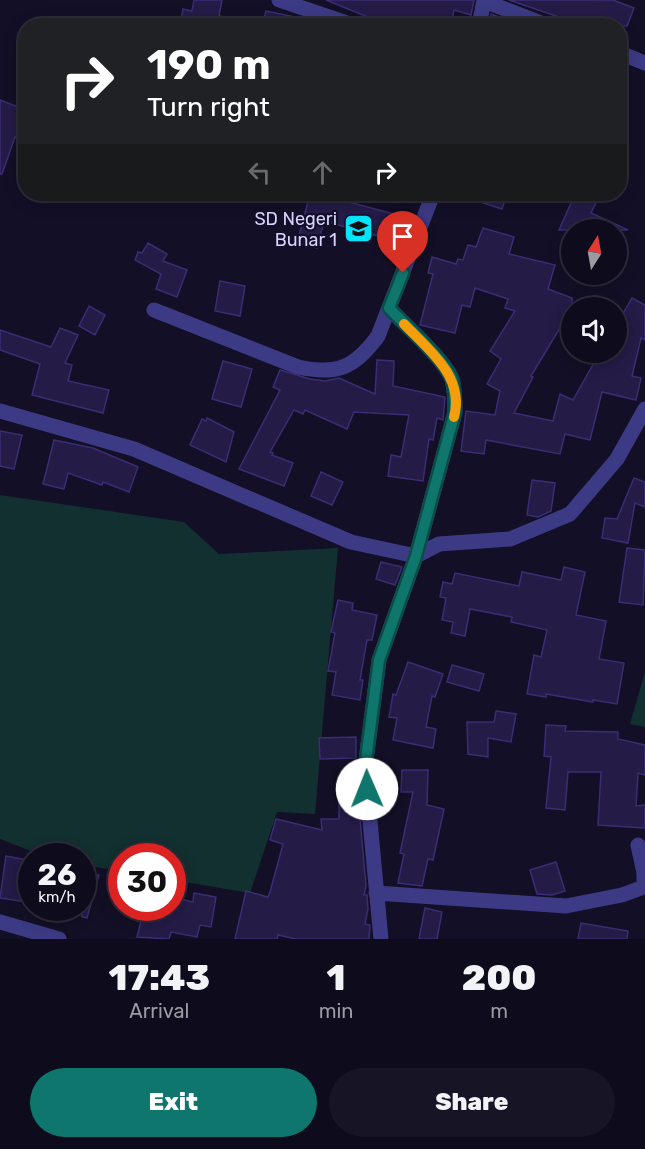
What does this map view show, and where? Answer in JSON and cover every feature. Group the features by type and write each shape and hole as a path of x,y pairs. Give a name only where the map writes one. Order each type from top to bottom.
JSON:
{"street":[{"path":"279,0 332,18"},
{"path":"481,18 484,1 528,18"},
{"path":"627,56 645,63"},
{"path":"154,310 271,358 321,372 345,366 368,351 378,336 430,201"},
{"path":"381,939 365,768 379,660 416,556 455,412 455,394 451,377 441,363 389,308"},
{"path":"0,411 134,449 351,542 416,556 439,544 510,539 570,514 617,459 645,409"},
{"path":"376,893 566,906 601,900 644,887 644,873 638,845"},
{"path":"0,922 58,939"}],"green space":[{"path":"0,495 184,522 219,554 338,548 315,814 277,812 250,893 186,882 186,843 108,843 108,869 96,867 96,843 18,843 18,846 0,839"},
{"path":"645,672 645,727 630,724"}],"building":[{"path":"194,0 222,0 219,16 231,18 181,18 183,9 192,11"},
{"path":"326,0 474,0 471,15 454,10 452,18 370,18"},
{"path":"509,0 613,0 634,8 627,26 627,18 562,18"},
{"path":"266,11 300,18 264,18"},
{"path":"0,100 18,107 18,138 15,137 2,174 0,174"},
{"path":"308,201 349,201 412,219 404,243 324,221 317,248 297,243"},
{"path":"477,201 505,201 502,209"},
{"path":"572,201 597,201 591,213 604,219 564,219"},
{"path":"483,228 514,237 509,254 555,265 548,289 569,297 561,297 561,326 531,376 533,377 514,413 553,421 560,394 573,400 594,363 627,363 627,307 632,298 645,305 645,340 641,338 632,376 641,378 636,400 602,392 590,440 565,434 560,454 486,440 484,454 461,451 466,411 495,415 500,391 487,384 501,359 490,351 515,311 505,308 508,299 475,288 470,307 462,305 455,333 420,325 433,274 428,273 432,257 456,264 458,259 463,260 468,245 476,247"},
{"path":"148,243 167,254 163,261 187,270 177,297 156,289 161,274 135,260 138,252 142,253"},
{"path":"220,281 245,286 240,316 215,311"},
{"path":"89,306 105,315 95,335 79,326"},
{"path":"60,328 78,335 65,363 72,365 68,381 109,390 103,413 32,395 40,364 0,350 0,330 51,347"},
{"path":"377,360 394,361 393,386 445,397 443,420 437,418 433,440 429,439 423,481 388,476 391,455 401,457 409,415 354,412 347,429 305,410 303,414 294,410 270,452 273,453 272,455 293,463 284,486 239,469 280,390 273,387 280,370 310,379 325,381 339,378 375,394"},
{"path":"223,361 252,369 241,407 212,399"},
{"path":"207,418 234,432 226,462 190,445 202,419 206,421"},
{"path":"0,431 22,435 14,469 0,466"},
{"path":"54,440 93,448 138,467 129,492 103,482 102,485 68,473 64,489 43,484"},
{"path":"321,472 343,482 332,505 311,496"},
{"path":"634,478 645,482 645,507 635,503 628,543 602,538 605,518 617,519"},
{"path":"532,480 555,483 551,511 538,517 527,515"},
{"path":"627,548 645,550 643,605 619,602"},
{"path":"381,562 402,567 395,585 376,579"},
{"path":"564,567 585,572 576,615 606,621 599,659 624,663 617,704 546,694 546,697 527,694 534,655 541,657 547,630 511,622 512,617 470,609 465,636 451,633 453,622 442,620 446,598 440,597 443,582 452,584 455,573 519,586 522,572 561,580"},
{"path":"338,600 353,603 352,610 377,615 372,640 367,640 360,680 363,680 360,700 332,695 336,672 328,671 335,633 331,632"},
{"path":"408,662 443,674 435,697 432,696 426,727 436,729 433,748 393,740 397,718 389,717 393,694 396,695"},
{"path":"452,665 484,674 479,691 447,682"},
{"path":"496,711 516,714 511,742 488,738 488,757 468,754 467,722 494,722"},
{"path":"546,725 566,726 565,731 618,732 618,739 645,745 645,775 638,773 636,806 645,805 645,828 598,825 601,772 568,772 565,810 546,808 551,757 544,756"},
{"path":"356,737 356,758 320,759 319,738"},
{"path":"402,770 428,770 427,805 444,809 433,860 428,859 422,886 398,883 404,854 400,853 413,792 401,792"},
{"path":"339,787 357,788 358,819 360,819 366,886 364,895 367,895 368,909 365,924 370,925 369,939 296,939 278,935 277,939 235,939 246,891 268,897 270,892 283,844 270,840 276,819 322,830 321,819 339,819"},
{"path":"6,856 18,858 18,901 0,898"},
{"path":"556,862 565,891 552,895 537,894 530,870"},
{"path":"194,893 216,897 211,927 200,925 197,937 171,932 169,939 137,937 141,921 186,921 186,900 193,902"},
{"path":"425,908 442,912 437,939 419,939"},
{"path":"581,923 628,931 627,939 578,939"}],"slow traffic":[{"path":"404,324 441,363 451,377 455,394 454,417"}],"place":[{"name":"SD Negeri Bunar 1","path":"358,229"}],"route":[{"path":"367,789 365,768 379,660 416,556 455,412 455,394 451,377 441,363 389,308 403,273"}]}
